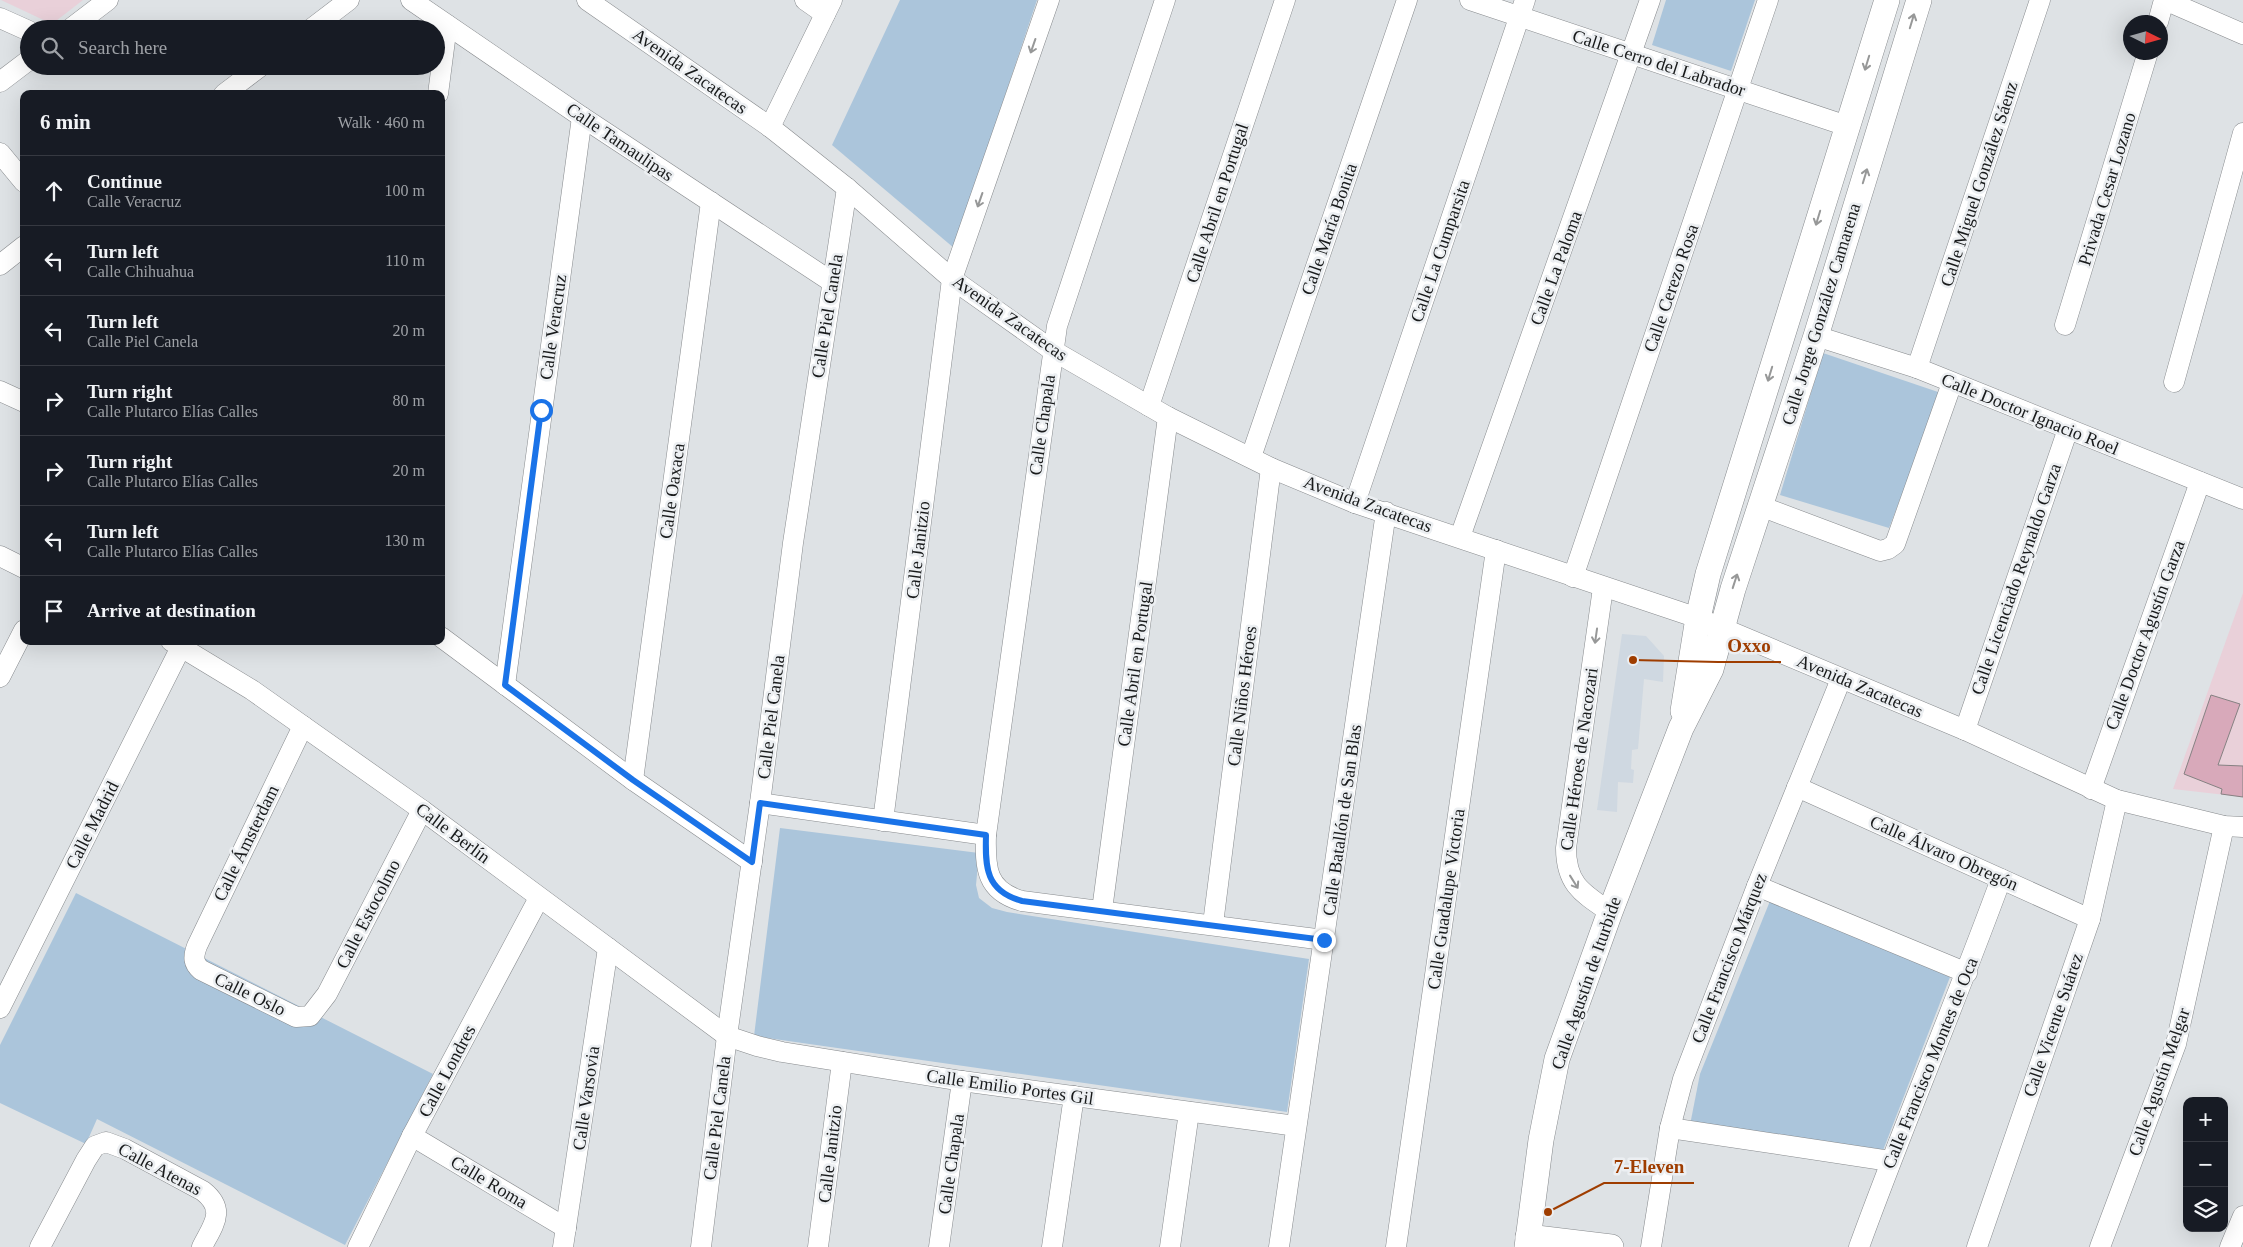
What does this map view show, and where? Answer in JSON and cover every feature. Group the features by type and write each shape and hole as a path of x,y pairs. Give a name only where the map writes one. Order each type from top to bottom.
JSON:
{"street":[{"path":"82,20 108,0"},
{"path":"323,20 349,0"},
{"name":"Calle Tamaulipas","path":"411,0 440,20"},
{"name":"Avenida Zacatecas","path":"587,0 770,127 847,188 952,279 1052,350 1168,417 1271,468 1355,503 1460,537 1603,588 1698,618 1965,730 2117,800 2234,827"},
{"path":"770,127 829,7 805,0"},
{"path":"952,279 1049,0"},
{"name":"Calle Chapala","path":"1165,0 1062,307 1052,350 986,835 985,860 989,877 998,889 1010,898 1324,940"},
{"name":"Calle Abril en Portugal","path":"1149,406 1285,0"},
{"name":"Calle María Bonita","path":"1251,458 1407,0"},
{"name":"Calle Cerro del Labrador","path":"1470,0 1522,8 1632,54 1847,126"},
{"name":"Calle La Paloma","path":"1460,537 1650,0"},
{"name":"Calle Cerezo Rosa","path":"1573,577 1768,0"},
{"name":"Calle Jorge González Camarena","path":"1698,618 1708,574 1886,0"},
{"name":"Calle Jorge González Camarena","path":"1722,628 1816,336 1919,0"},
{"name":"Calle Miguel González Sáenz","path":"1917,368 2040,0"},
{"path":"2160,15 2164,0 2243,34"},
{"name":"Calle La Cumparsita","path":"1355,503 1522,8"},
{"path":"0,18 20,27"},
{"path":"445,40 447,25"},
{"name":"Calle Tamaulipas","path":"447,25 582,117 832,282"},
{"name":"Privada Cesar Lozano","path":"2065,325 2146,60"},
{"path":"0,82 20,67"},
{"path":"229,90 249,75"},
{"path":"439,90 440,75"},
{"name":"Calle Veracruz","path":"505,685 582,117"},
{"path":"2174,382 2243,133"},
{"path":"0,153 20,177"},
{"name":"Calle Piel Canela","path":"701,1247 727,1036 760,803 793,543 847,188"},
{"name":"Calle Oaxaca","path":"633,780 711,202"},
{"path":"0,265 20,249"},
{"name":"Calle Janitzio","path":"883,821 952,279"},
{"name":"Calle Doctor Ignacio Roel","path":"1816,336 1917,368 2243,499"},
{"path":"1760,506 1880,551 1888,549 1895,544 1952,383"},
{"path":"0,390 20,400"},
{"name":"Calle Abril en Portugal","path":"1102,910 1168,417"},
{"name":"Calle Licenciado Reynaldo Garza","path":"1965,730 2068,429"},
{"name":"Calle Niños Héroes","path":"1213,924 1271,468"},
{"name":"Calle Doctor Agustín Garza","path":"2091,789 2200,482"},
{"name":"Calle Batallón de San Blas","path":"1279,1247 1296,1126 1313,1028 1386,512"},
{"name":"Calle Guadalupe Victoria","path":"1396,1247 1496,550"},
{"path":"0,556 20,566"},
{"name":"Calle Héroes de Nacozari","path":"1603,588 1567,838 1566,863 1570,878 1581,892 1610,912"},
{"name":"Calle Agustín de Iturbide","path":"1680,728 1698,618"},
{"name":"Calle Agustín de Iturbide","path":"1527,1242 1541,1140 1557,1059 1610,912 1680,728 1711,669 1722,628"},
{"path":"0,677 20,638"},
{"path":"445,640 633,780 752,862"},
{"name":"Calle Madrid","path":"0,1008 178,645"},
{"name":"Calle Berlín","path":"182,645 303,726 422,810 727,1036"},
{"name":"Calle Francisco Márquez","path":"1651,1247 1670,1128 1683,1079 1756,886 1841,679"},
{"name":"Calle Ámsterdam","path":"194,962 197,946 303,726"},
{"name":"Calle Álvaro Obregón","path":"1797,787 2090,919"},
{"name":"Calle Vicente Suárez","path":"1977,1247 2090,919 2117,800"},
{"path":"760,803 986,835"},
{"name":"Calle Estocolmo","path":"310,1016 326,994 422,810"},
{"name":"Calle Agustín Melgar","path":"2100,1247 2176,1044 2234,827"},
{"name":"Calle Francisco Montes de Oca","path":"1858,1247 1890,1161 1967,973 2001,879"},
{"path":"1756,886 1967,973"},
{"name":"Calle Londres","path":"358,1247 412,1136 539,898"},
{"name":"Calle Varsovia","path":"565,1238 608,948"},
{"name":"Calle Oslo","path":"194,962 201,970 296,1017 310,1016"},
{"name":"Calle Emilio Portes Gil","path":"727,1036 765,1048 962,1081 1296,1126"},
{"name":"Calle Janitzio","path":"818,1247 842,1062"},
{"name":"Calle Chapala","path":"939,1247 962,1081"},
{"path":"1052,1247 1074,1096"},
{"path":"1170,1247 1189,1112"},
{"path":"1670,1128 1890,1161"},
{"name":"Calle Roma","path":"412,1136 565,1238"},
{"name":"Calle Atenas","path":"40,1247 86,1160 95,1146 106,1142 126,1150 203,1191 212,1198 216,1206 215,1221 202,1247"},
{"path":"2230,1247 2243,1216"},
{"path":"1527,1242 1611,1247"}],"shaded area":[{"path":"1,0 83,0 57,20 44,20"},
{"path":"900,0 1037,0 954,248 832,145"},
{"path":"1666,0 1755,0 1731,71 1652,45"},
{"path":"1823,353 1941,393 1889,528 1780,495"},
{"path":"2243,593 2243,797 2173,789"},
{"path":"1622,634 1646,636 1664,656 1663,682 1644,679 1638,749 1632,750 1631,769 1634,770 1633,783 1618,782 1617,812 1597,810"},
{"path":"780,828 979,853 976,885 979,898 992,908 1007,912 1309,959 1287,1112 754,1036"},
{"path":"76,893 433,1074 345,1245 97,1119 86,1144 0,1103 0,1045"},
{"path":"1770,901 1950,977 1882,1153 1690,1125 1700,1074"}],"building":[{"path":"2211,695 2240,704 2218,765 2243,766 2243,797 2221,794 2222,789 2184,774"}],"place":[{"name":"Oxxo","path":"1633,660"},
{"name":"7-Eleven","path":"1548,1212"}],"route":[{"path":"541,410 505,685 633,780 752,862 760,803 986,835 985,860 989,877 998,889 1010,898 1022,901 1213,924 1324,940"}]}
